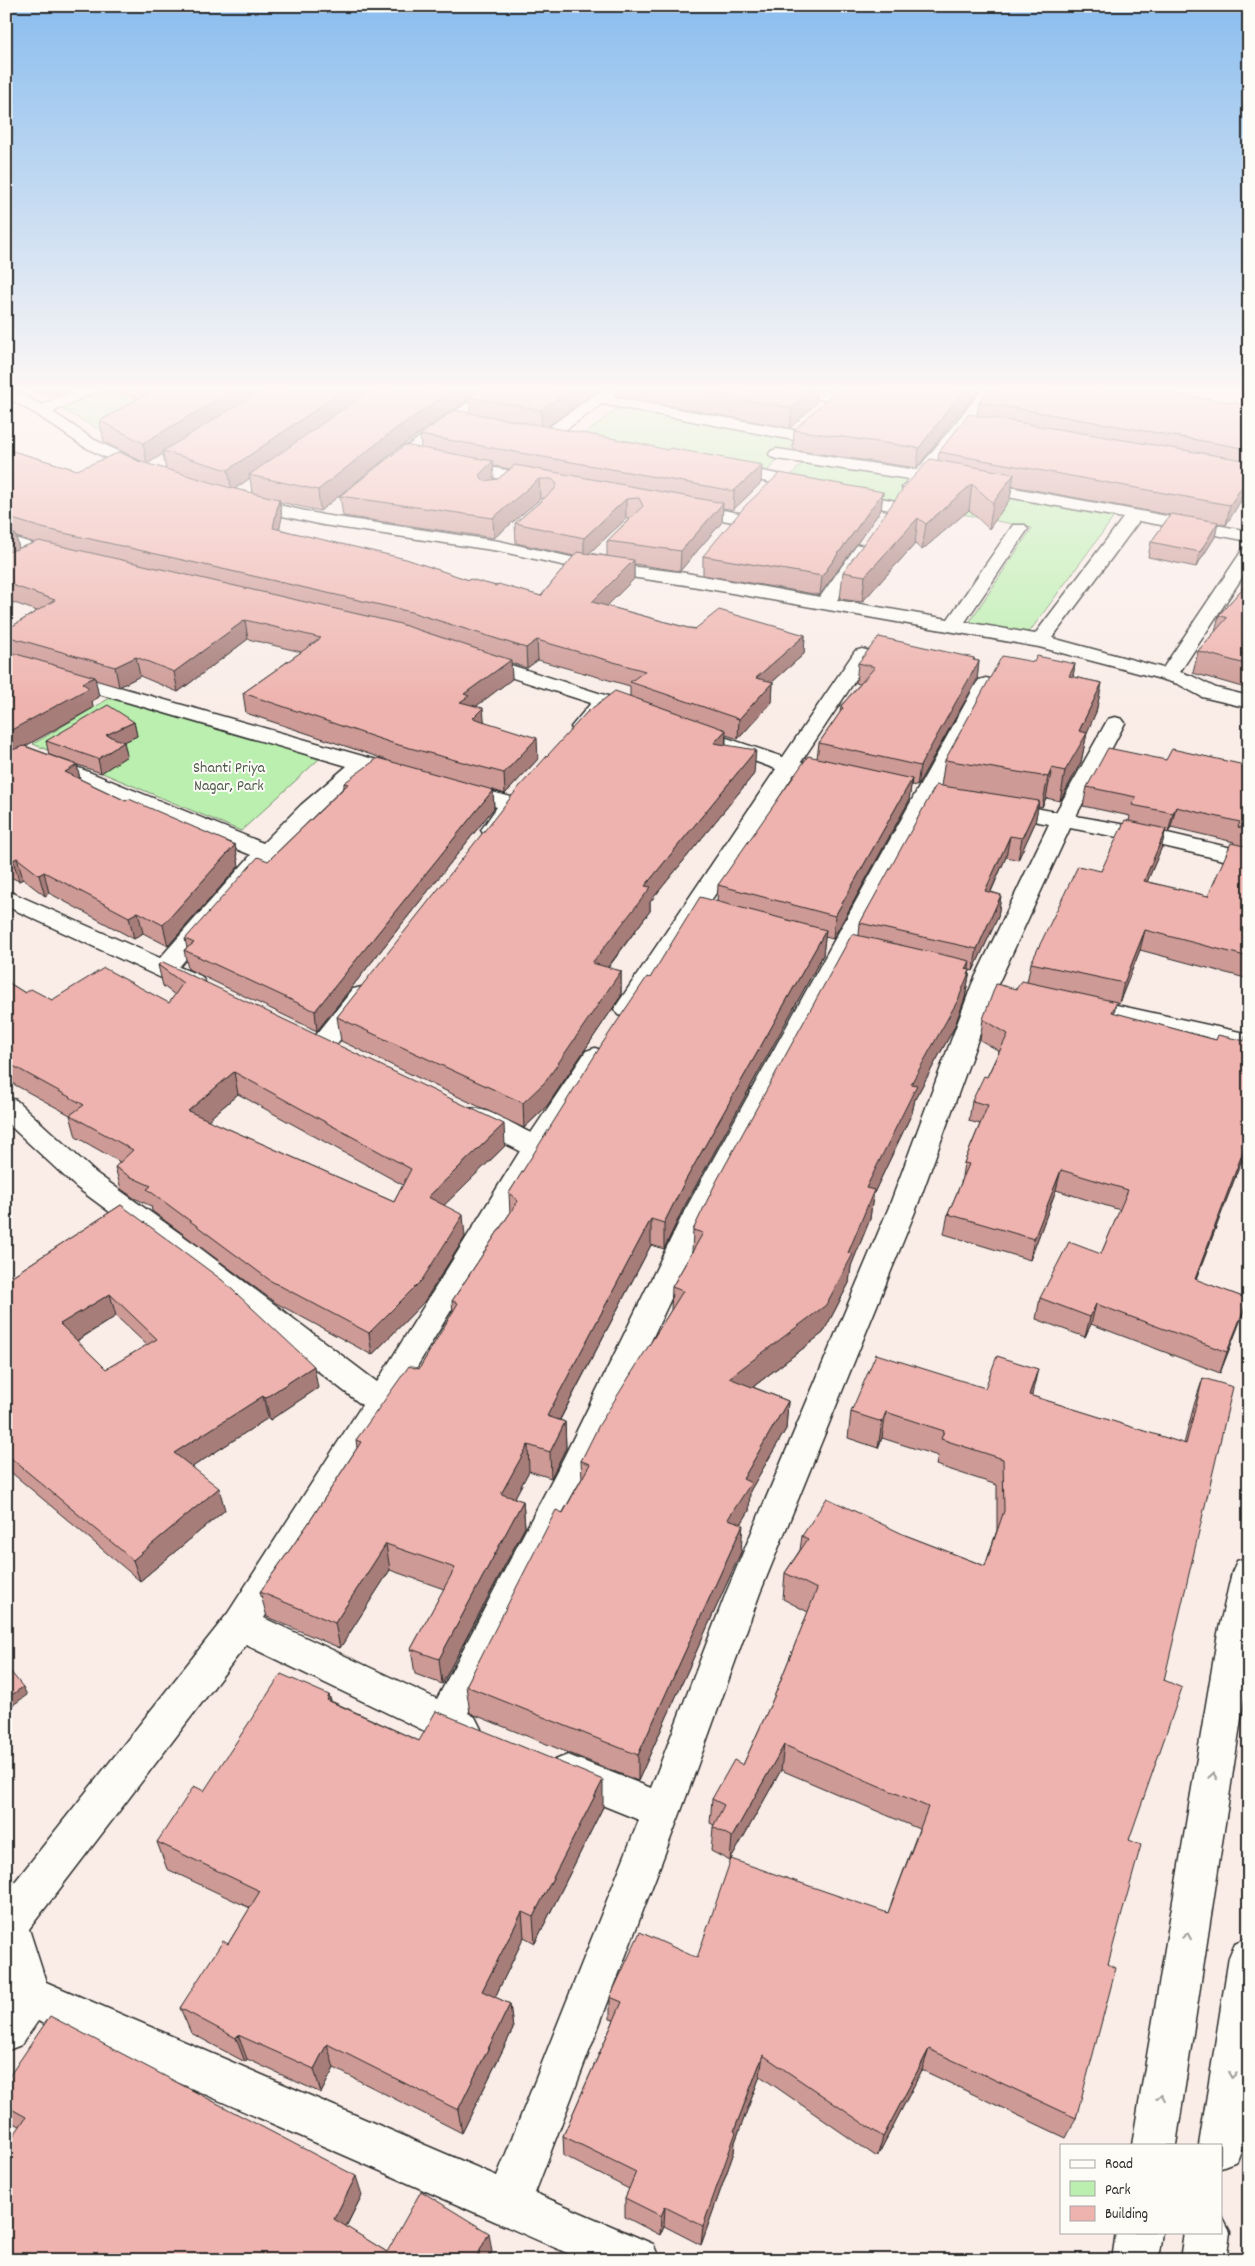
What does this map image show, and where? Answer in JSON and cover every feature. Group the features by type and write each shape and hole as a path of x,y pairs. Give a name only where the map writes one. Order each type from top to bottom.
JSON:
{"street":[{"path":"234,496 229,498 323,520 499,546 588,566 691,572 824,604 1040,641 1184,680 1209,694 1249,702"},
{"path":"672,506 752,496"},
{"path":"727,532 764,496"},
{"path":"844,496 895,506"},
{"path":"882,522 904,496"},
{"path":"1027,496 1249,536"},
{"path":"323,520 337,508"},
{"path":"1040,641 1134,516"},
{"path":"953,626 1018,529"},
{"path":"499,546 512,534"},
{"path":"824,604 871,538"},
{"path":"6,540 50,554 15,563"},
{"path":"588,566 608,548"},
{"path":"1168,675 1249,553"},
{"path":"637,2260 508,2204 18,2013 7,1924 241,1624 381,1402 536,1147 706,913 788,766 862,655"},
{"path":"462,656 613,705 571,738"},
{"path":"6,661 129,698 432,782 518,797 479,848"},
{"path":"444,1722 578,1461 699,1210 830,947 926,796 986,684"},
{"path":"104,712 129,698"},
{"path":"508,2204 662,1811 743,1593 903,1208 984,984 1062,819 1115,723"},
{"path":"669,724 788,766 826,774"},
{"path":"54,742 25,758 99,782 265,852"},
{"path":"164,969 265,852 336,784 363,763"},
{"path":"984,806 1062,819 1249,858"},
{"path":"6,897 212,992"},
{"path":"830,947 869,957"},
{"path":"347,1055 314,1041 372,983"},
{"path":"1060,1001 1249,1042"},
{"path":"6,1106 86,1180 381,1402"},
{"path":"455,1108 536,1147"},
{"path":"1154,2144 1236,1633 1249,1572"},
{"path":"241,1624 444,1722 489,1740"},
{"path":"535,1759 662,1811"},
{"path":"1221,2144 1244,2022 1249,1957"},
{"path":"1135,2260 1139,2234"},
{"path":"1203,2260 1207,2234"}],"green space":[{"path":"865,496 905,496 898,502"},
{"path":"927,496 1003,496 1114,517 1027,635 968,624 1032,528 916,505"},
{"name":"Shanti Priya Nagar, Park","path":"118,693 319,759 241,831 33,744"}],"building":[{"path":"6,496 265,496 279,499 273,528 406,559 469,580 496,586 498,584 541,596 577,552 634,560 592,602 695,629 719,610 805,635 756,678 773,682 739,719 630,682 645,671 537,640 526,648 411,612 42,528 6,517"},
{"path":"340,496 519,496 493,518"},
{"path":"547,496 683,496 723,503 681,551 607,541 643,506 639,498 626,499 584,538 515,523"},
{"path":"756,496 880,496 822,576 703,556"},
{"path":"898,496 958,496 926,524 918,518 865,576 843,572"},
{"path":"985,496 998,496 993,503"},
{"path":"1179,496 1236,496 1230,505"},
{"path":"1171,514 1218,522 1200,552 1151,542"},
{"path":"6,531 15,534 6,537"},
{"path":"39,541 397,623 511,660 464,694 469,696 460,702 483,708 473,718 537,738 504,773 395,744 243,693 321,638 245,620 174,672 136,657 115,667 6,636 6,630 55,600 6,583 6,553"},
{"path":"1249,581 1249,665 1198,651 1227,618 1219,615"},
{"path":"879,637 974,658 973,660 979,661 920,766 819,743 843,708 841,706 875,667 858,663"},
{"path":"6,651 95,677 82,683 89,688 6,733"},
{"path":"1002,656 1034,662 1037,656 1075,664 1069,676 1102,683 1079,731 1087,733 1065,771 1052,768 1048,777 945,760"},
{"path":"615,691 726,730 714,743 756,750 645,886 651,887 592,963 621,971 546,1081 523,1103 337,1017 519,787 587,712"},
{"path":"108,705 134,722 106,735 124,742 98,759 46,741"},
{"path":"24,746 77,765 65,772 126,801 129,799 235,845 163,925 138,912 129,917 44,872 39,875 17,858 13,860 6,857 6,752"},
{"path":"1108,748 1166,760 1172,749 1249,766 1249,830 1238,827 1240,822 1176,807 1173,813 1132,805 1136,797 1087,787"},
{"path":"808,756 912,779 835,916 718,885"},
{"path":"378,758 493,790 315,1011 184,950 194,943 185,939 258,857 268,861 348,784 344,783"},
{"path":"936,785 1039,801 1022,838 1010,836 985,891 1001,895 977,949 860,923"},
{"path":"1125,820 1166,829 1144,881 1208,896 1231,843 1249,847 1249,957 1145,930 1124,983 1031,963 1078,866 1101,871"},
{"path":"700,897 826,930 684,1183 664,1223 651,1219 547,1416 565,1422 550,1452 528,1445 501,1494 523,1501 439,1659 411,1649 455,1568 386,1544 335,1623 260,1592 308,1524 361,1442 356,1440 409,1366 419,1369 458,1303 452,1301 518,1201 509,1193 602,1044 647,977 650,978"},
{"path":"852,934 970,961 966,969 970,970 958,1000 911,1084 917,1085 866,1188 874,1190 848,1253 853,1254 826,1305 729,1378 788,1401 743,1479 751,1483 728,1519 743,1524 638,1755 466,1686 556,1510 563,1513 590,1464 581,1461 599,1425 683,1291 672,1287 703,1233 693,1230 716,1182"},
{"path":"163,962 504,1124 428,1197 463,1215 422,1280 369,1333 271,1281 147,1189 151,1186 115,1167 133,1150 70,1115 84,1105 6,1062 6,981 25,993 31,989 52,1000 104,968 169,1003 183,983 158,965","holes":["234,1072 411,1169 394,1202 188,1111"]},
{"path":"1022,981 1117,1002 1112,1012 1216,1040 1218,1035 1245,1041 1249,1030 1249,1142 1247,1141 1195,1279 1248,1299 1227,1352 1096,1304 1090,1317 1040,1298 1069,1242 1101,1254 1128,1190 1061,1170 1034,1239 948,1214 969,1164 964,1163 988,1105 972,1101 984,1076 987,1077 1008,1034 983,1019 996,984 1016,989"},
{"path":"121,1205 222,1280 314,1366 174,1453 219,1488 133,1560 6,1454 6,1269 12,1276","holes":["110,1294 157,1339 106,1369 60,1324"]},
{"path":"876,1354 985,1388 997,1356 1038,1369 1029,1395 1186,1444 1203,1378 1233,1387 1164,1680 1182,1688 1129,1840 1141,1845 1108,1964 1116,1968 1076,2118 929,2049 883,2137 763,2055 734,2131 736,2132 703,2226 665,2207 661,2216 625,2198 636,2172 563,2136 622,2002 610,1997 640,1932 697,1958 731,1859 888,1913 928,1807 784,1745 732,1837 713,1827 724,1805 712,1799 734,1760 743,1765 774,1697 817,1589 785,1573 808,1539 802,1536 827,1498 905,1535 985,1566 1004,1511 1003,1459 941,1439 944,1431 886,1412 882,1422 851,1412"},
{"path":"6,1666 23,1687 6,1699"},
{"path":"281,1674 329,1695 327,1700 419,1741 436,1711 603,1780 533,1917 522,1912 482,1991 510,2004 458,2110 327,2044 314,2069 238,2035 236,2038 180,2008 223,1941 228,1944 260,1891 157,1842 194,1786 204,1791"},
{"path":"50,2016 356,2176 334,2219 387,2252 421,2191 489,2233 475,2260 6,2260 6,2147 26,2117 6,2106 6,2081"}]}
